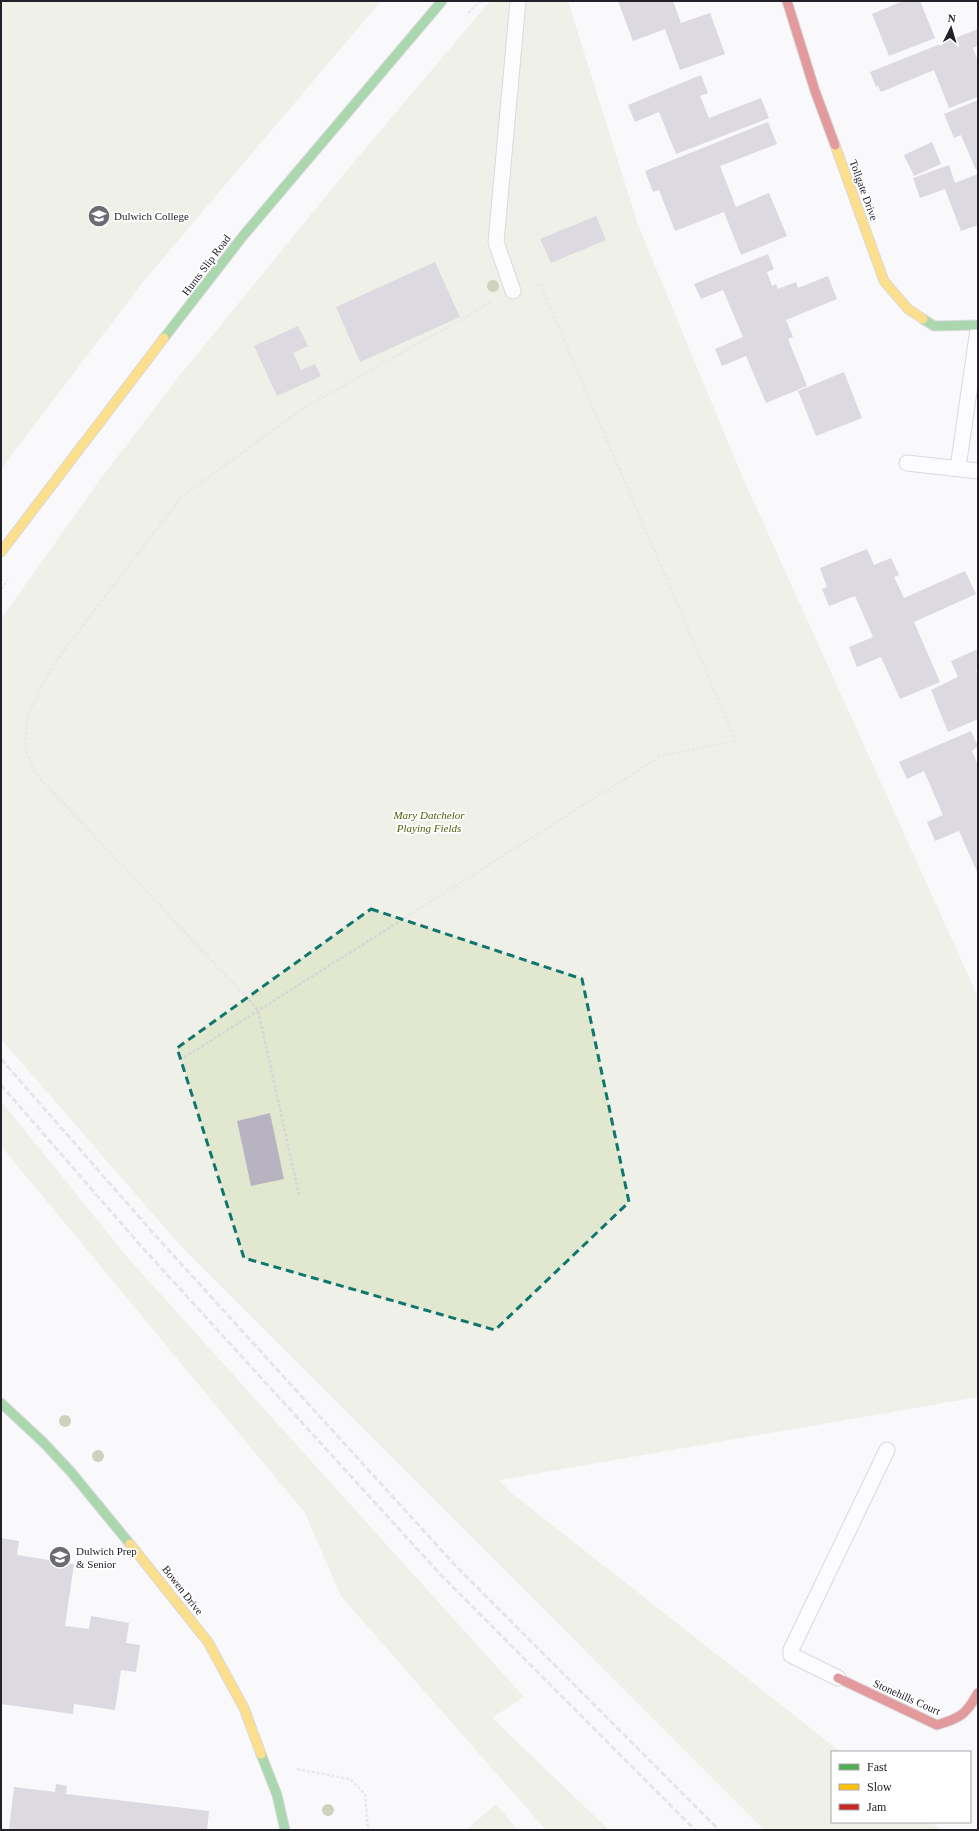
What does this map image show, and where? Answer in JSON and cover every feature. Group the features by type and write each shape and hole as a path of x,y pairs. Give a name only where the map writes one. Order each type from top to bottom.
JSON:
{"street":[{"name":"Hunts Slip Road","path":"1,552 50,486 243,236 398,51 442,1"},
{"name":"Tollgate Drive","path":"787,1 815,91 884,281 908,309 934,326 978,325"},
{"name":"Bowen Drive","path":"1,1403 44,1442 71,1472 183,1609 208,1642 244,1708 277,1795 285,1830"},
{"name":"Stonehills Court","path":"838,1678 937,1725 956,1719 968,1712 978,1693"}],"lane":[{"path":"512,291 496,242 518,1"},
{"path":"958,468 978,329"},
{"path":"907,462 978,471"},
{"path":"838,1678 791,1655 791,1650 887,1450"}],"path":[{"path":"180,1060 258,1010 661,756 736,741 540,284 512,291 302,409 181,497 53,666 28,714 25,747 35,773 258,1010 298,1196"},
{"path":"292,1769 350,1778 365,1794 368,1830"}],"highlighted area":[{"path":"371,909 582,979 629,1202 495,1330 244,1258 177,1048"}],"green space":[{"name":"Dulwich College","path":"1,1 381,1 143,282 1,469"},
{"name":"Mary Datchelor Playing Fields","path":"490,1 568,1 638,225 742,476 978,997 978,1397 499,1480 510,1492 840,1751 831,1751 831,1823 932,1823 941,1830 764,1830 179,1244 1,1039 1,619 102,477 181,374 349,168"},
{"path":"1,1101 128,1258 524,1697 492,1718 609,1830 546,1830 341,1596 305,1513 1,1146"},
{"path":"496,1804 518,1830 466,1830"}],"building":[{"path":"618,1 673,1 681,23 710,13 725,54 680,70 665,29 633,41"},
{"path":"903,1 920,1 935,38 889,56 872,14"},
{"path":"978,29 978,46 973,48 978,61 978,97 949,108 934,70 881,92 878,86 876,87 870,72"},
{"path":"701,75 708,93 700,96 709,118 761,98 769,118 676,154 659,112 635,122 628,105"},
{"path":"978,100 978,170 976,170 961,135 954,138 944,114"},
{"path":"768,122 777,144 720,166 736,207 769,193 787,236 741,255 724,212 675,231 659,190 653,192 645,171"},
{"path":"932,142 941,164 914,176 904,155"},
{"path":"949,165 955,183 978,174 978,225 961,231 945,189 920,198 913,178"},
{"path":"596,216 606,240 551,263 540,239"},
{"path":"768,254 774,269 767,272 772,286 776,284 778,289 796,282 798,288 828,276 837,299 786,320 793,337 788,339 807,386 766,403 746,356 722,366 715,349 743,337 723,290 701,299 694,284"},
{"path":"435,262 460,317 360,362 336,307"},
{"path":"298,326 308,346 293,353 301,370 315,364 321,376 277,396 254,346"},
{"path":"844,372 862,418 816,436 798,391"},
{"path":"867,549 874,565 891,558 899,575 894,577 904,598 965,571 976,594 914,622 940,682 900,699 881,657 857,667 849,647 873,637 855,596 829,606 822,589 827,587 820,568"},
{"path":"978,649 978,670 976,671 978,677 978,719 948,732 931,690 958,677 951,661"},
{"path":"971,731 978,746 972,751 978,765 978,874 959,831 935,841 927,822 943,815 924,771 907,779 899,762"},
{"path":"270,1113 284,1179 251,1186 237,1121"},
{"path":"1,1538 19,1541 17,1555 74,1564 65,1626 89,1629 91,1616 129,1623 126,1643 140,1645 136,1672 121,1670 115,1710 74,1704 73,1714 1,1704"},
{"path":"56,1784 67,1786 66,1794 209,1811 207,1830 9,1830 14,1787 55,1792"}],"railway":[{"path":"1,1059 154,1234 453,1563 719,1830"},
{"path":"1,1085 141,1246 440,1574 695,1830"}],"traffic: fast":[{"path":"164,338 243,236 442,1"},
{"path":"923,319 934,326 978,325"},
{"path":"1,1403 43,1442 71,1472 130,1544"},
{"path":"261,1754 277,1795 285,1830"}],"traffic: slow":[{"path":"835,145 884,281 908,309 923,319"},
{"path":"1,552 164,338"},
{"path":"130,1544 208,1642 244,1708 261,1754"}],"traffic: jam":[{"path":"787,1 815,91 835,145"},
{"path":"838,1678 937,1725 962,1715 978,1693"}],"place":[{"name":"Dulwich College","path":"99,216"},
{"name":"Dulwich Prep & Senior","path":"60,1557"}]}
